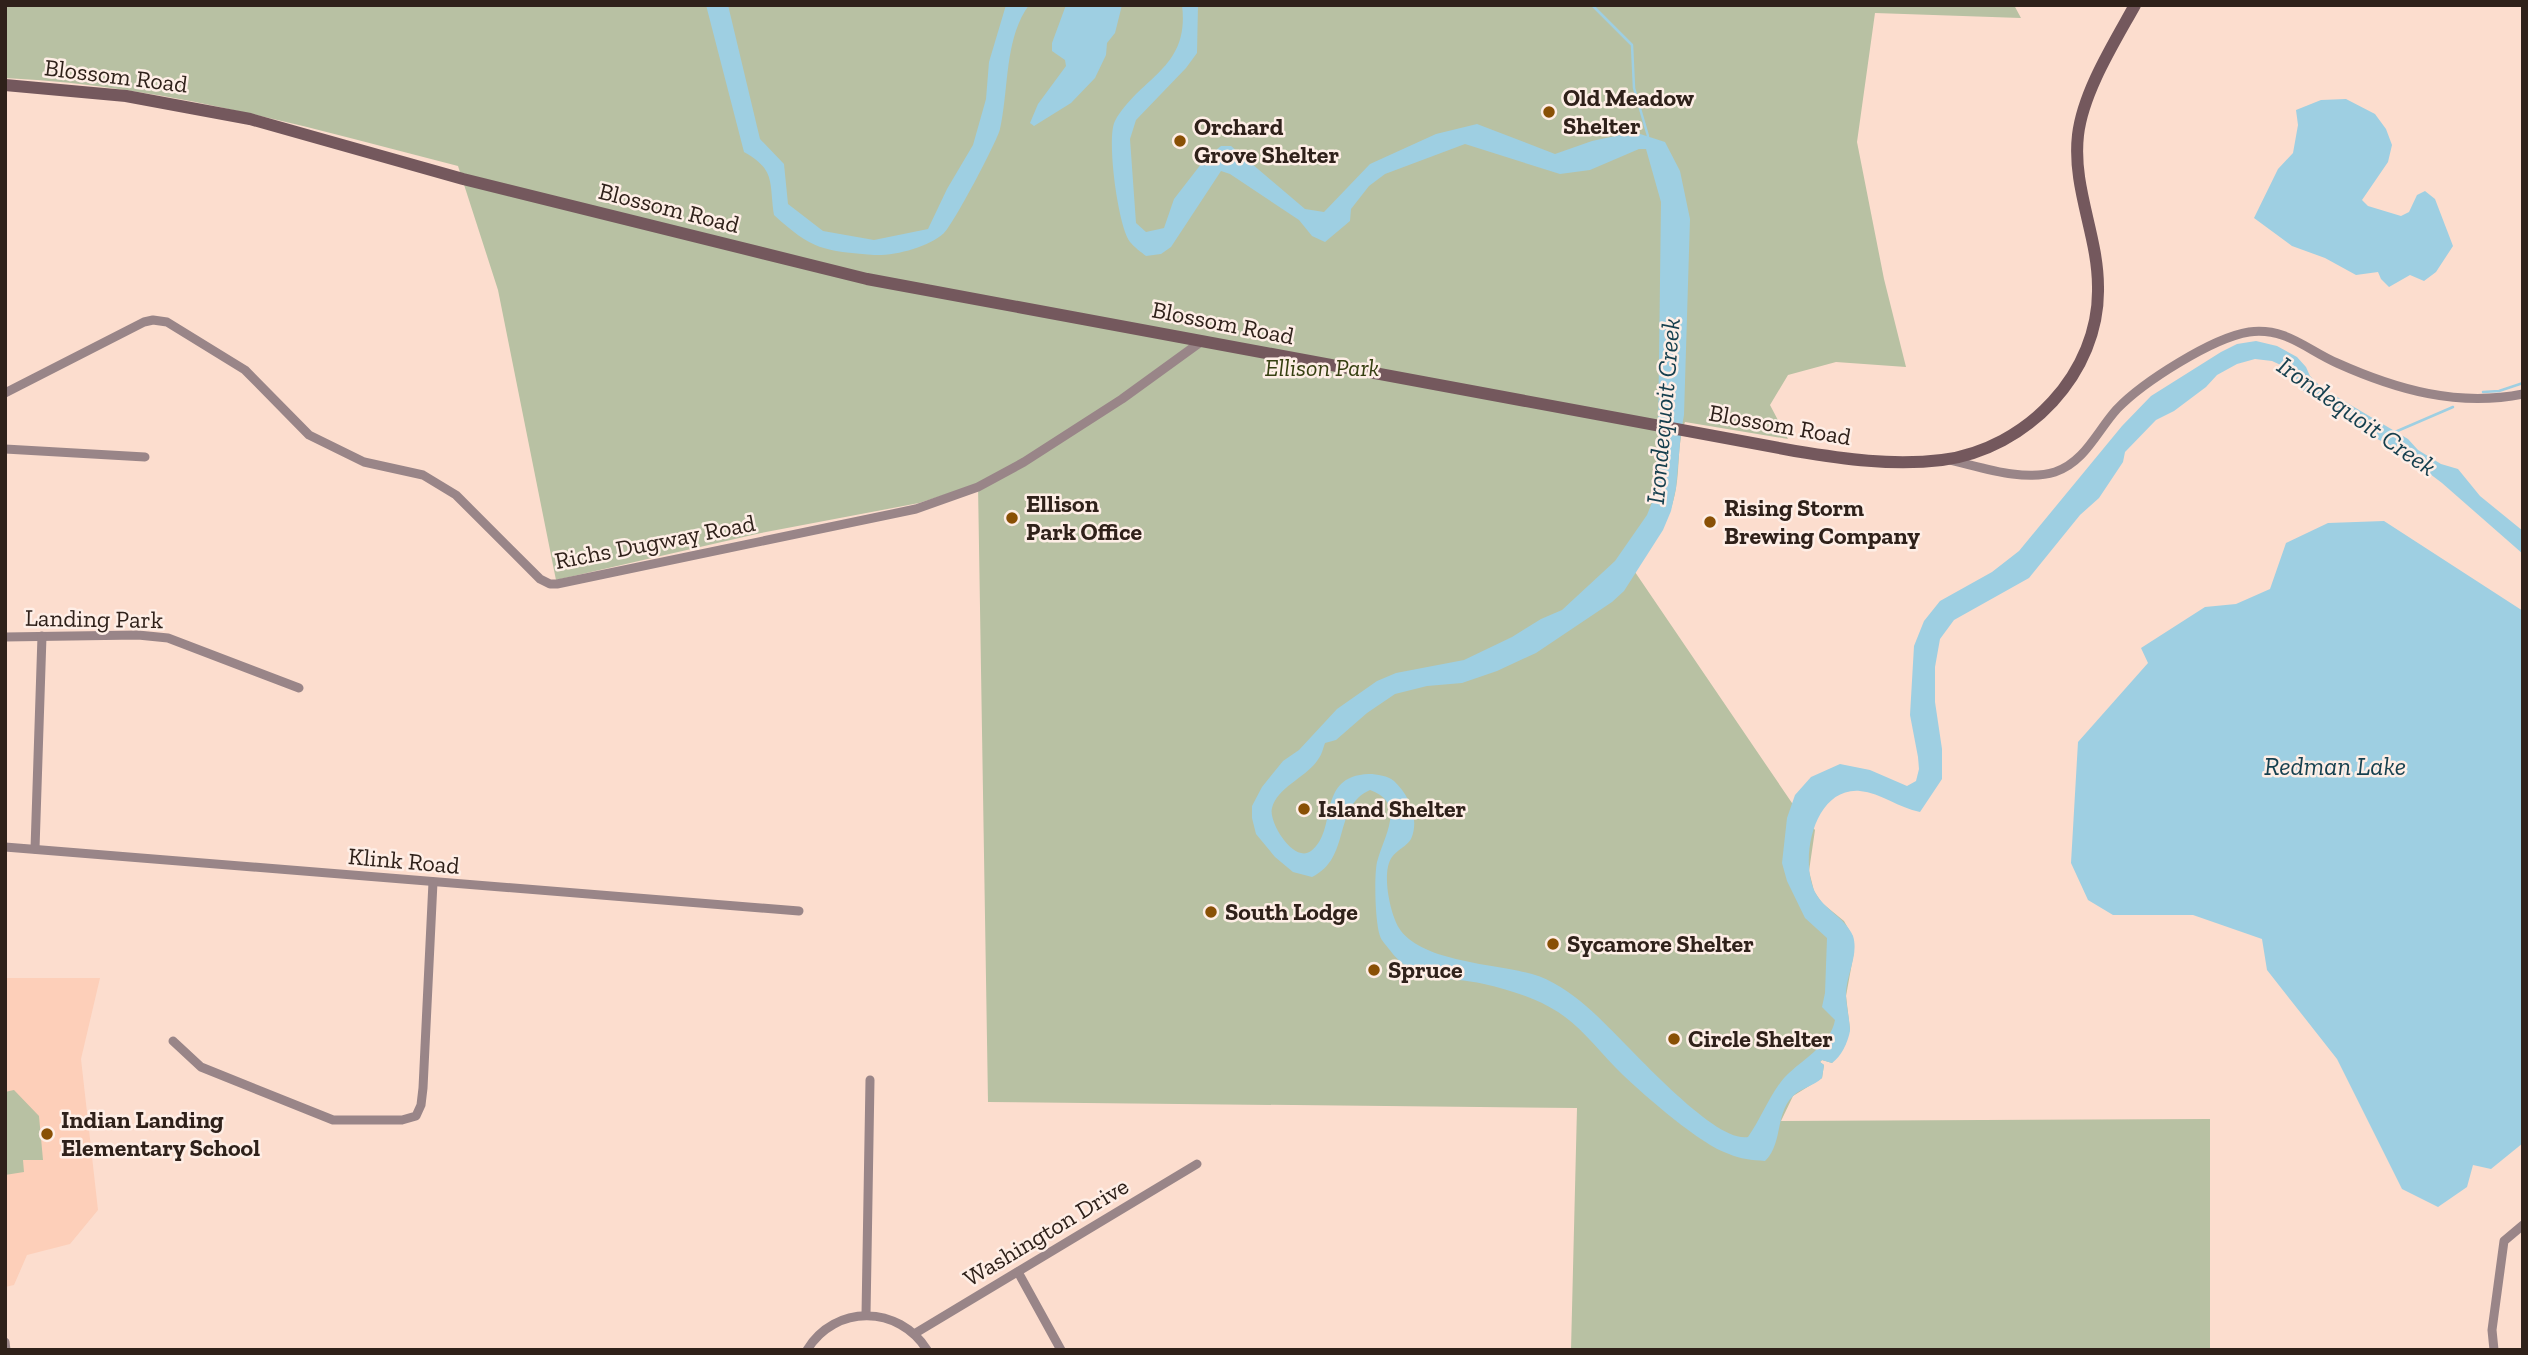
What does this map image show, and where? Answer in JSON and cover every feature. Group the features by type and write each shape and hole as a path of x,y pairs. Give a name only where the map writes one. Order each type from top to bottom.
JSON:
{"street":[{"name":"Blossom Road","path":"5,85 100,92 211,110 314,136 463,179 867,279 1858,461 1896,462 1945,459 1971,452 2015,433 2059,396 2084,357 2097,310 2098,289 2097,264 2078,176 2078,133 2090,93 2115,40 2136,5"},
{"name":"Richs Dugway Road","path":"5,393 144,322 167,322 245,370 309,435 354,458 423,475 456,495 540,579 557,584 916,509 978,487 1024,462 1122,399 1202,341"},
{"path":"1945,459 2010,473 2040,475 2055,472 2078,459 2120,407 2145,384 2209,347 2250,332 2263,331 2290,337 2334,362 2394,386 2427,394 2459,399 2495,399 2523,394"},
{"path":"5,449 145,457"},
{"name":"Landing Park","path":"5,637 138,635 168,638 299,688"},
{"path":"36,849 41,636"},
{"name":"Klink Road","path":"5,847 799,911"},
{"path":"173,1041 201,1067 333,1120 402,1120 416,1116 421,1105 423,1088 433,883"},
{"path":"866,1315 870,1080"},
{"name":"Washington Drive","path":"914,1334 1197,1164"},
{"path":"2494,1350 2492,1330 2504,1241 2523,1225"},
{"path":"1018,1272 1061,1350"},
{"path":"807,1350 830,1325 843,1319 866,1315 889,1318 914,1334 927,1350"},
{"path":"5,1342 6,1350"}],"shaded area":[{"name":"Indian Landing Elementary School","path":"5,978 100,978 81,1059 98,1210 70,1244 27,1255 14,1285 5,1287"}],"green space":[{"name":"Ellison Park","path":"5,5 2014,5 2021,18 1875,13 1857,142 1884,279 1906,367 1836,362 1788,375 1770,405 1788,439 1685,422 1670,512 1635,572 1792,803 1815,830 1809,871 1814,891 1822,903 1844,921 1853,937 1854,952 1846,996 1850,1029 1845,1045 1832,1063 1822,1060 1820,1062 1824,1065 1822,1078 1793,1096 1781,1121 2210,1119 2210,1350 1571,1350 1577,1108 988,1102 978,484 919,503 761,533 556,580 498,290 458,166 234,110 120,89 5,78"},
{"path":"14,1090 39,1116 43,1160 23,1160 24,1172 5,1175 5,1092"}],"water":[{"path":"706,5 728,5 760,139 784,164 788,204 823,231 874,240 928,229 947,189 973,145 986,99 989,62 1006,5 1029,5 1021,18 1011,49 1000,129 965,200 944,233 921,246 901,252 882,255 857,254 830,250 809,242 774,215 771,185 766,171 744,152"},
{"path":"1066,5 1122,5 1115,33 1107,43 1106,55 1095,78 1071,103 1034,126 1030,123 1038,104 1066,66 1065,60 1052,51 1052,43"},
{"name":"Irondequoit Creek","path":"1182,5 1198,5 1197,53 1136,120 1130,139 1136,223 1146,232 1164,228 1174,199 1205,159 1221,146 1231,146 1305,209 1324,212 1370,164 1436,134 1477,124 1555,154 1592,141 1634,132 1665,142 1680,171 1690,219 1684,415 1676,488 1663,530 1624,591 1612,602 1536,653 1497,671 1462,683 1427,686 1395,694 1367,713 1336,740 1325,743 1314,765 1275,800 1272,814 1278,831 1290,847 1297,852 1311,851 1319,842 1334,794 1341,784 1352,777 1369,774 1392,779 1404,793 1414,816 1411,839 1392,857 1387,872 1393,913 1399,928 1409,939 1441,955 1532,974 1560,987 1600,1019 1689,1105 1711,1123 1732,1134 1748,1137 1783,1079 1823,1043 1835,1020 1822,1007 1827,938 1805,918 1787,881 1782,863 1787,818 1795,795 1811,777 1840,764 1870,770 1907,786 1916,781 1918,757 1910,715 1914,646 1924,621 1940,601 1992,572 2019,551 2122,426 2151,396 2237,344 2256,341 2277,346 2297,357 2322,388 2408,439 2418,450 2441,464 2458,469 2480,496 2523,531 2523,554 2442,483 2401,452 2363,431 2356,421 2307,394 2294,375 2272,361 2255,359 2237,364 2217,375 2206,387 2174,411 2156,420 2125,452 2123,462 2099,498 2080,515 2029,578 1954,620 1940,639 1935,667 1935,702 1942,749 1942,779 1920,812 1860,791 1844,793 1831,800 1821,812 1810,844 1810,878 1819,898 1853,936 1854,950 1846,994 1849,1035 1844,1049 1832,1063 1822,1060 1820,1062 1824,1065 1822,1078 1796,1093 1787,1103 1771,1154 1765,1161 1729,1154 1689,1131 1659,1107 1623,1075 1576,1026 1550,1007 1494,986 1421,974 1399,961 1381,939 1377,920 1376,869 1390,821 1388,803 1381,796 1370,790 1358,798 1345,820 1333,858 1324,869 1312,877 1293,872 1275,857 1256,834 1252,818 1252,806 1262,787 1283,761 1299,750 1337,709 1377,681 1396,673 1464,660 1562,610 1615,561 1647,515 1653,500 1658,438 1661,202 1646,149 1639,149 1590,170 1560,174 1465,144 1385,174 1369,186 1351,209 1350,221 1325,242 1312,236 1299,220 1230,174 1221,171 1171,247 1161,254 1146,256 1130,242 1121,219 1113,162 1113,130 1115,121 1126,106 1161,70 1179,44"},
{"path":"2346,99 2375,114 2386,129 2392,145 2388,162 2362,200 2368,206 2401,216 2409,212 2417,195 2425,191 2435,199 2453,246 2436,272 2424,281 2410,275 2389,287 2378,272 2356,275 2325,258 2292,246 2254,218 2278,169 2293,153 2298,125 2296,110 2321,100"},
{"name":"Redman Lake","path":"2384,521 2523,611 2523,1143 2491,1169 2473,1165 2467,1187 2438,1207 2402,1189 2337,1059 2267,970 2262,939 2193,915 2113,915 2088,900 2071,863 2078,742 2148,663 2141,648 2205,607 2236,604 2270,589 2286,543 2328,523"}],"waterway":[{"path":"1592,5 1632,45 1634,88 1648,136"},
{"path":"2483,392 2499,391 2523,383"},
{"name":"Irondequoit Creek","path":"2395,432 2453,407"}],"place":[{"name":"Old Meadow Shelter","path":"1549,112"},
{"name":"Orchard Grove Shelter","path":"1180,141"},
{"name":"Ellison Park Office","path":"1012,518"},
{"name":"Rising Storm Brewing Company","path":"1710,522"},
{"name":"Island Shelter","path":"1304,809"},
{"name":"South Lodge","path":"1211,912"},
{"name":"Sycamore Shelter","path":"1553,944"},
{"name":"Spruce","path":"1374,970"},
{"name":"Circle Shelter","path":"1674,1039"},
{"name":"Indian Landing Elementary School","path":"47,1134"}]}
